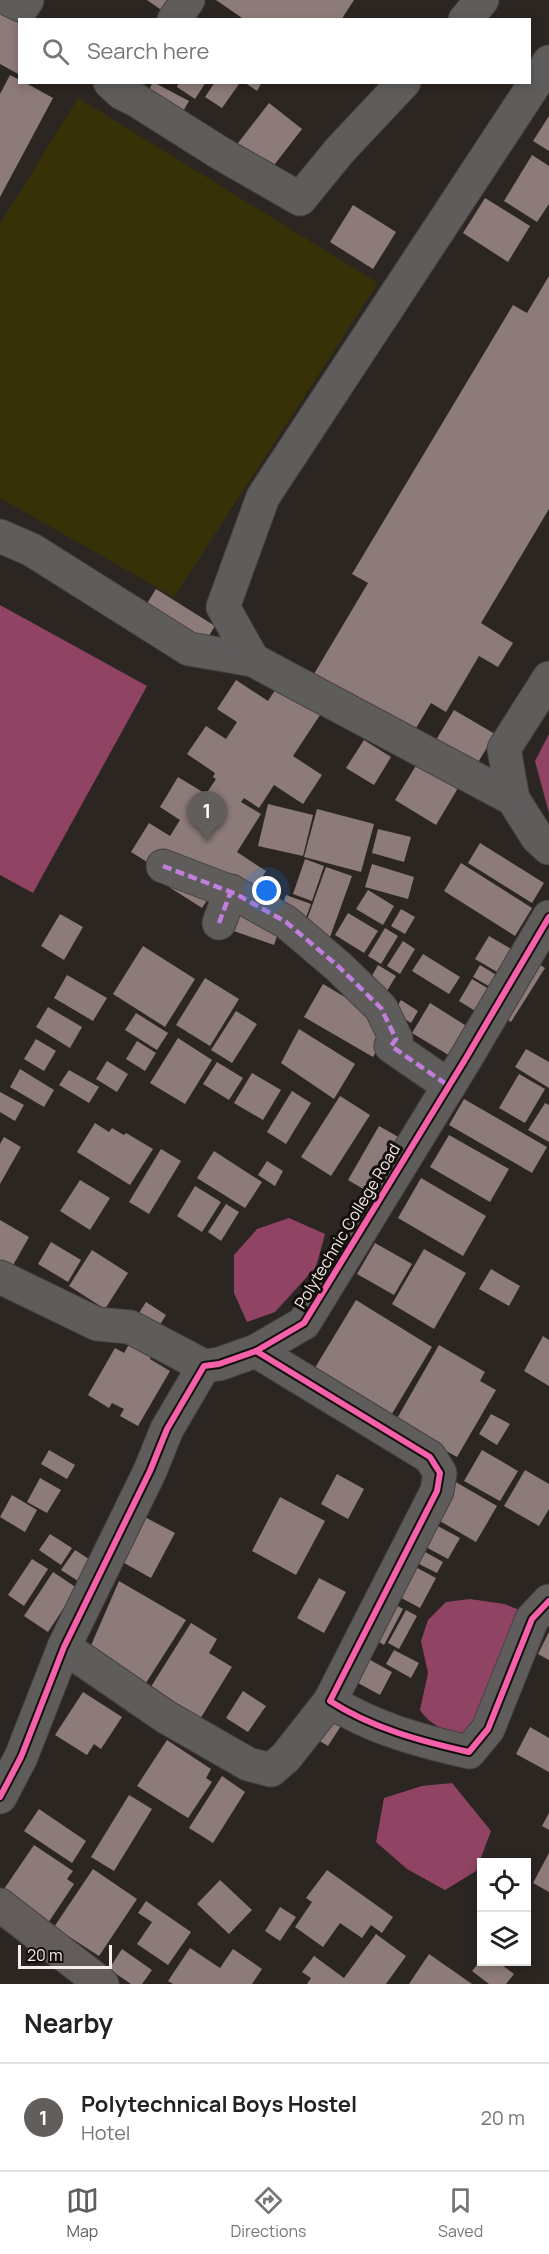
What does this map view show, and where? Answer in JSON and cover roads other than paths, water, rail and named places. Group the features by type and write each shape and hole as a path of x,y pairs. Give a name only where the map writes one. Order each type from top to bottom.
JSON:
{"main road":[{"path":"0,1905 102,1984"}],"street":[{"path":"175,18 188,0"},
{"path":"467,18 482,0"},
{"path":"253,660 223,607 263,497 549,62"},
{"path":"120,86 136,100 220,153 300,199 340,150 402,84"},
{"path":"0,536 32,549 189,649 253,660 513,799"},
{"path":"549,678 504,749 513,799 537,837 549,848"},
{"path":"163,866 231,891 286,922 339,967 381,1008 396,1039 391,1046 448,1086"},
{"path":"219,923 231,891"},
{"name":"Polytechnic College Road","path":"204,1366 219,1364 256,1351 304,1323 549,917"},
{"path":"0,1277 98,1323 130,1327 204,1366 167,1429 150,1471 64,1647 21,1757 0,1797"},
{"path":"64,1647 166,1717 248,1764 271,1770 286,1757 330,1701 436,1491 440,1473 430,1457 256,1351"},
{"path":"330,1701 354,1717 373,1724 423,1741 469,1752 488,1729 532,1619 549,1601"}],"place":[{"name":"Polytechnical Boys Hostel","path":"207,841"}]}
